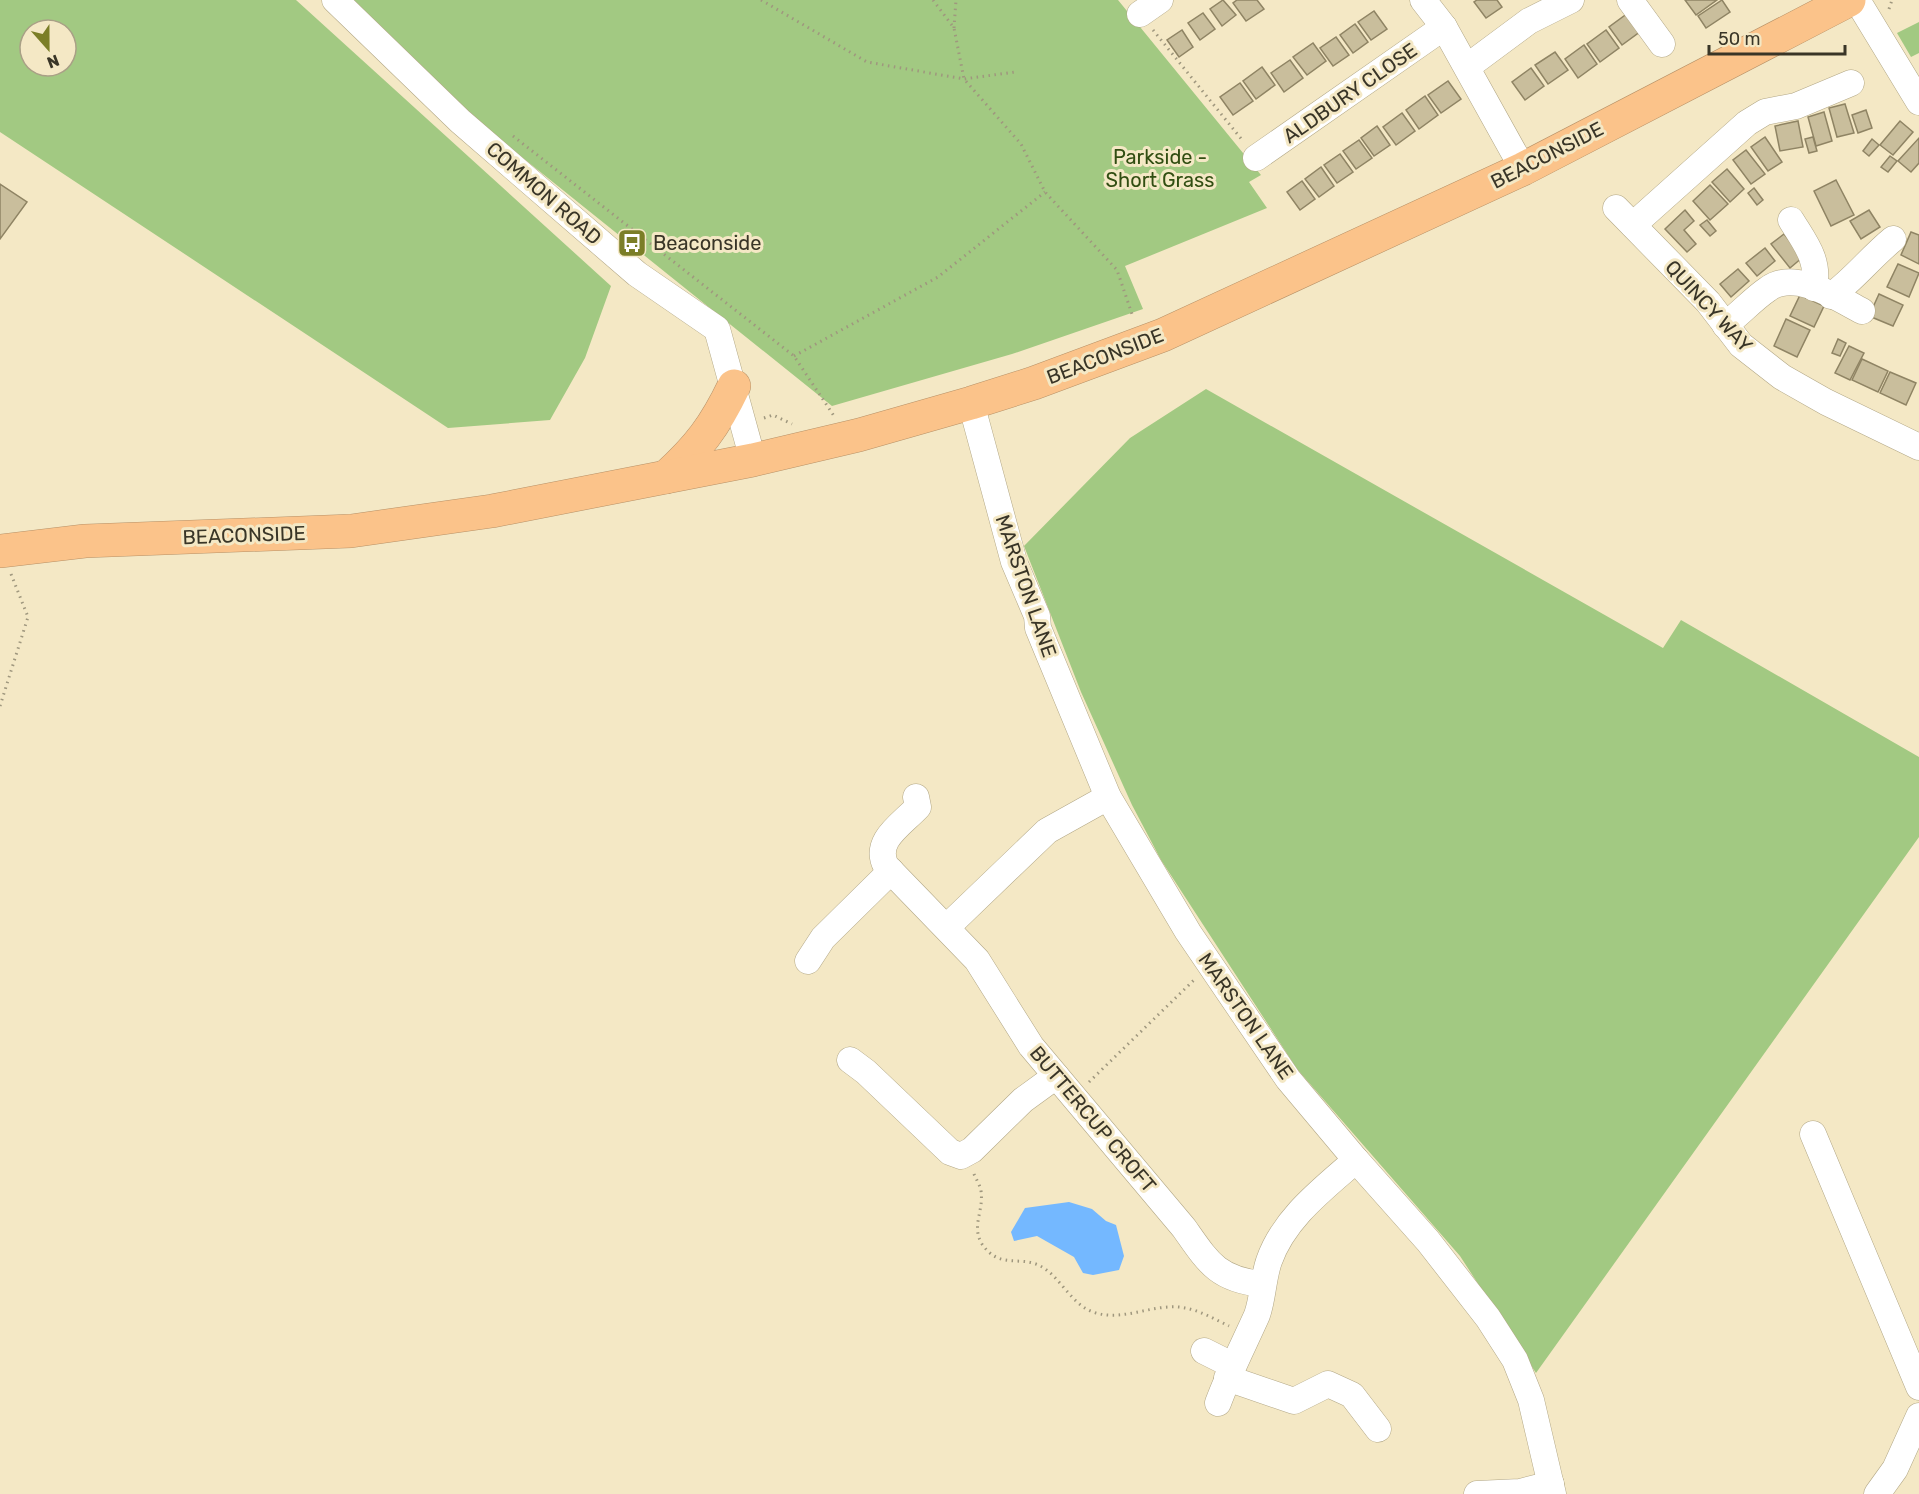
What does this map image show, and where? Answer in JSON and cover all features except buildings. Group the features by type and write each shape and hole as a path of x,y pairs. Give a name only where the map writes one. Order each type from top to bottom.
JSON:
{"highway":[{"name":"BEACONSIDE","path":"3,545 351,531 492,511 753,460 859,435 971,403 1034,383 1163,335 1523,169 1849,0"},
{"path":"666,477 694,451 710,432 734,386"}],"street":[{"name":"COMMON ROAD","path":"335,0 460,121 637,274 717,329 753,460"},
{"path":"1423,0 1444,27 1523,169"},
{"path":"1467,67 1529,21 1571,0"},
{"path":"1630,0 1662,44"},
{"path":"1857,0 1919,102"},
{"name":"ALDBURY CLOSE","path":"1256,158 1444,27"},
{"name":"QUINCY WAY","path":"1851,83 1796,106 1765,112 1747,123 1698,164 1625,216 1708,302 1742,345 1782,377 1826,402 1919,447"},
{"path":"1791,220 1813,258 1822,292"},
{"path":"1822,292 1851,281 1869,259 1893,239"},
{"path":"1822,292 1834,263"},
{"path":"1725,325 1768,288 1782,282 1822,292 1862,311"},
{"name":"MARSTON LANE","path":"971,403 1014,562 1037,616 1038,628 1108,797 1211,967 1288,1079 1428,1241 1488,1318 1515,1360 1531,1400 1552,1489"},
{"path":"808,961 823,938 888,868 880,855 882,845 918,807 916,797"},
{"path":"947,927 1047,831 1108,797"},
{"name":"BUTTERCUP CROFT","path":"888,868 947,927 989,977 1016,1025 1184,1228 1202,1254 1218,1270 1238,1281 1262,1284"},
{"path":"849,1060 866,1072 950,1152 960,1155 972,1150 1023,1100 1056,1076"},
{"path":"1813,1134 1919,1387"},
{"path":"1218,1403 1230,1371 1258,1312 1262,1284 1270,1258 1289,1225 1307,1203 1356,1160"},
{"path":"1204,1351 1230,1371 1294,1401 1328,1383 1352,1395 1378,1429"},
{"path":"1877,1494 1895,1469 1919,1416"},
{"path":"1477,1494 1552,1489"}],"path":[{"path":"761,0 867,62 964,79 1015,72"},
{"path":"933,0 954,28"},
{"path":"956,0 954,28 964,79 1021,144 1045,192 1117,270 1133,316"},
{"path":"1150,7 1256,158"},
{"path":"510,134 794,356 839,422"},
{"path":"794,356 938,277 1045,192"},
{"path":"773,415 786,423"},
{"path":"0,706 28,617 11,574 3,545"},
{"path":"1073,1096 1200,975"},
{"path":"960,1155 971,1168 981,1191 975,1231 983,1247 999,1259 1035,1263 1048,1272 1084,1307 1096,1313 1145,1312 1168,1307 1191,1308 1247,1334"}],"green space":[{"path":"0,0 296,0 611,286 585,358 550,420 448,428 0,132"},
{"name":"Parkside - Short Grass","path":"348,0 1118,0 1261,175 1249,182 1267,208 1125,266 1143,309 1012,354 832,406 468,114"},
{"path":"1919,22 1919,53 1911,57 1897,33"},
{"path":"1206,389 1663,648 1681,620 1919,757 1919,837 1536,1373 1460,1256 1297,1069 1161,860 1132,805 1081,692 1024,546 1130,438"}],"water":[{"path":"1069,1202 1092,1209 1106,1221 1116,1225 1124,1256 1119,1270 1093,1275 1083,1273 1074,1257 1037,1236 1014,1241 1011,1232 1025,1208"}],"place":[{"name":"Beaconside","path":"632,243"}]}
